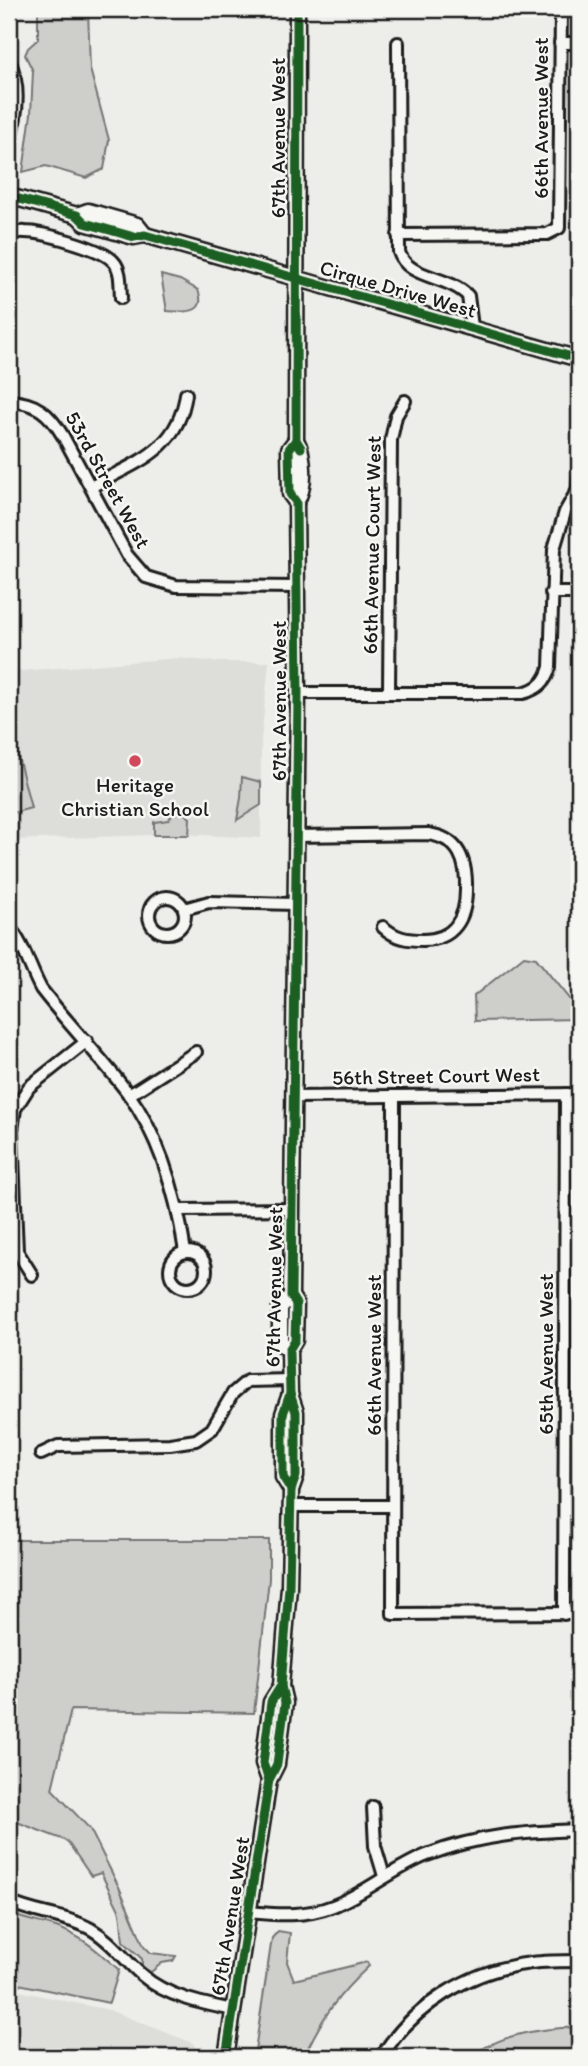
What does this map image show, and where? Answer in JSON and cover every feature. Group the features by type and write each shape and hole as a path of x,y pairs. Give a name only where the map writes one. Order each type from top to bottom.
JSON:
{"street":[{"name":"67th Avenue West","path":"226,2057 269,1780 277,1764 285,1703 281,1686 289,1587 291,1490 283,1478 283,1414 290,1387 289,1350 295,1340 296,1304 292,1296 298,693 296,502 302,494 301,449 296,440 297,9"},
{"name":"66th Avenue West","path":"398,235 547,234 559,227 561,9"},
{"path":"398,43 399,252 406,266 453,284 468,296 472,327"},
{"path":"560,43 579,43"},
{"path":"9,60 18,102 9,141"},
{"name":"Cirque Drive West","path":"9,195 77,215 88,211 137,225 145,234 579,359"},
{"path":"9,235 32,232 101,253 116,265 121,298"},
{"path":"91,487 143,458 170,438 180,421 186,394"},
{"name":"53rd Street West","path":"9,401 27,403 48,414 64,436 132,564 146,577 190,587 297,587"},
{"name":"66th Avenue Court West","path":"388,692 392,436 396,416 405,401"},
{"path":"298,693 523,693 539,686 545,681 550,667 552,562 565,512 578,489 579,478"},
{"path":"551,593 579,593"},
{"path":"296,836 428,834 444,838 460,851 467,870 465,910 456,927 440,938 411,940 391,934 383,927"},
{"path":"184,909 209,902 294,904"},
{"path":"9,927 18,939 41,989 87,1041 129,1095 157,1147 179,1210 185,1252"},
{"path":"33,1275 17,1251 12,1131 15,1109 29,1087 87,1041"},
{"path":"129,1095 196,1052"},
{"name":"65th Avenue West","path":"564,1614 566,1094"},
{"name":"56th Street Court West","path":"294,1097 579,1094"},
{"name":"66th Avenue West","path":"394,1096 393,1614 564,1614"},
{"path":"179,1210 293,1209"},
{"path":"41,1454 58,1446 170,1444 197,1440 212,1429 233,1393 247,1381 290,1387"},
{"path":"291,1506 393,1506"},
{"path":"564,1614 579,1613"},
{"path":"373,1807 375,1846 384,1876"},
{"path":"248,1912 280,1915 315,1911 349,1898 384,1876 424,1857 479,1839 516,1833 579,1830"},
{"path":"9,1902 88,1927 111,1944 143,1976 164,1989 234,2010"},
{"path":"381,2057 411,2019 433,2001 469,1980 508,1966 532,1962 579,1961"}],"shaded area":[{"path":"38,9 88,9 90,69 109,140 104,169 86,178 46,166 23,172 31,114 33,71 25,55 38,39"},
{"path":"161,275 180,280 198,290 200,304 197,308 167,311"},
{"name":"Heritage Christian School","path":"178,658 216,662 269,662 261,740 261,838 182,834 9,840 9,672"},
{"path":"9,721 31,808 9,814"},
{"path":"242,777 261,782 261,805 237,820 241,798"},
{"path":"182,812 190,818 189,835 154,835 154,822 168,820 173,814"},
{"path":"524,956 536,958 579,1011 579,1019 475,1021 474,996"},
{"path":"9,1540 269,1540 269,1579 254,1713 71,1710 52,1789 90,1829 144,1946 151,1953 176,1956 173,1961 162,1963 151,1972 142,1967 142,1959 123,1941 120,1912 101,1873 91,1876 67,1841 9,1819"},
{"path":"9,1913 74,1935 112,1963 119,1970 109,2003 9,1982"},
{"path":"278,1931 290,1933 287,1962 294,1980 367,1962 369,1966 334,2005 307,2050 323,2057 254,2057 272,1938"},
{"path":"9,1989 109,2010 193,2043 200,2057 9,2057"},
{"path":"579,2027 579,2057 469,2057 508,2037"}],"cycle path":[{"path":"297,9 296,440 301,448"},
{"path":"9,196 77,215 85,223 134,237 145,235 579,359"},
{"path":"226,2057 269,1780 277,1764 285,1703 281,1686 289,1587 291,1490 296,1476 296,1412 290,1394 289,1350 295,1340 296,1304 291,1296 298,693 296,502 290,494 289,449 296,440"},
{"path":"290,1394 283,1414 283,1477 291,1490"},
{"path":"269,1780 263,1763 271,1702 281,1686"}],"place":[{"name":"Heritage Christian School","path":"135,761"}]}
